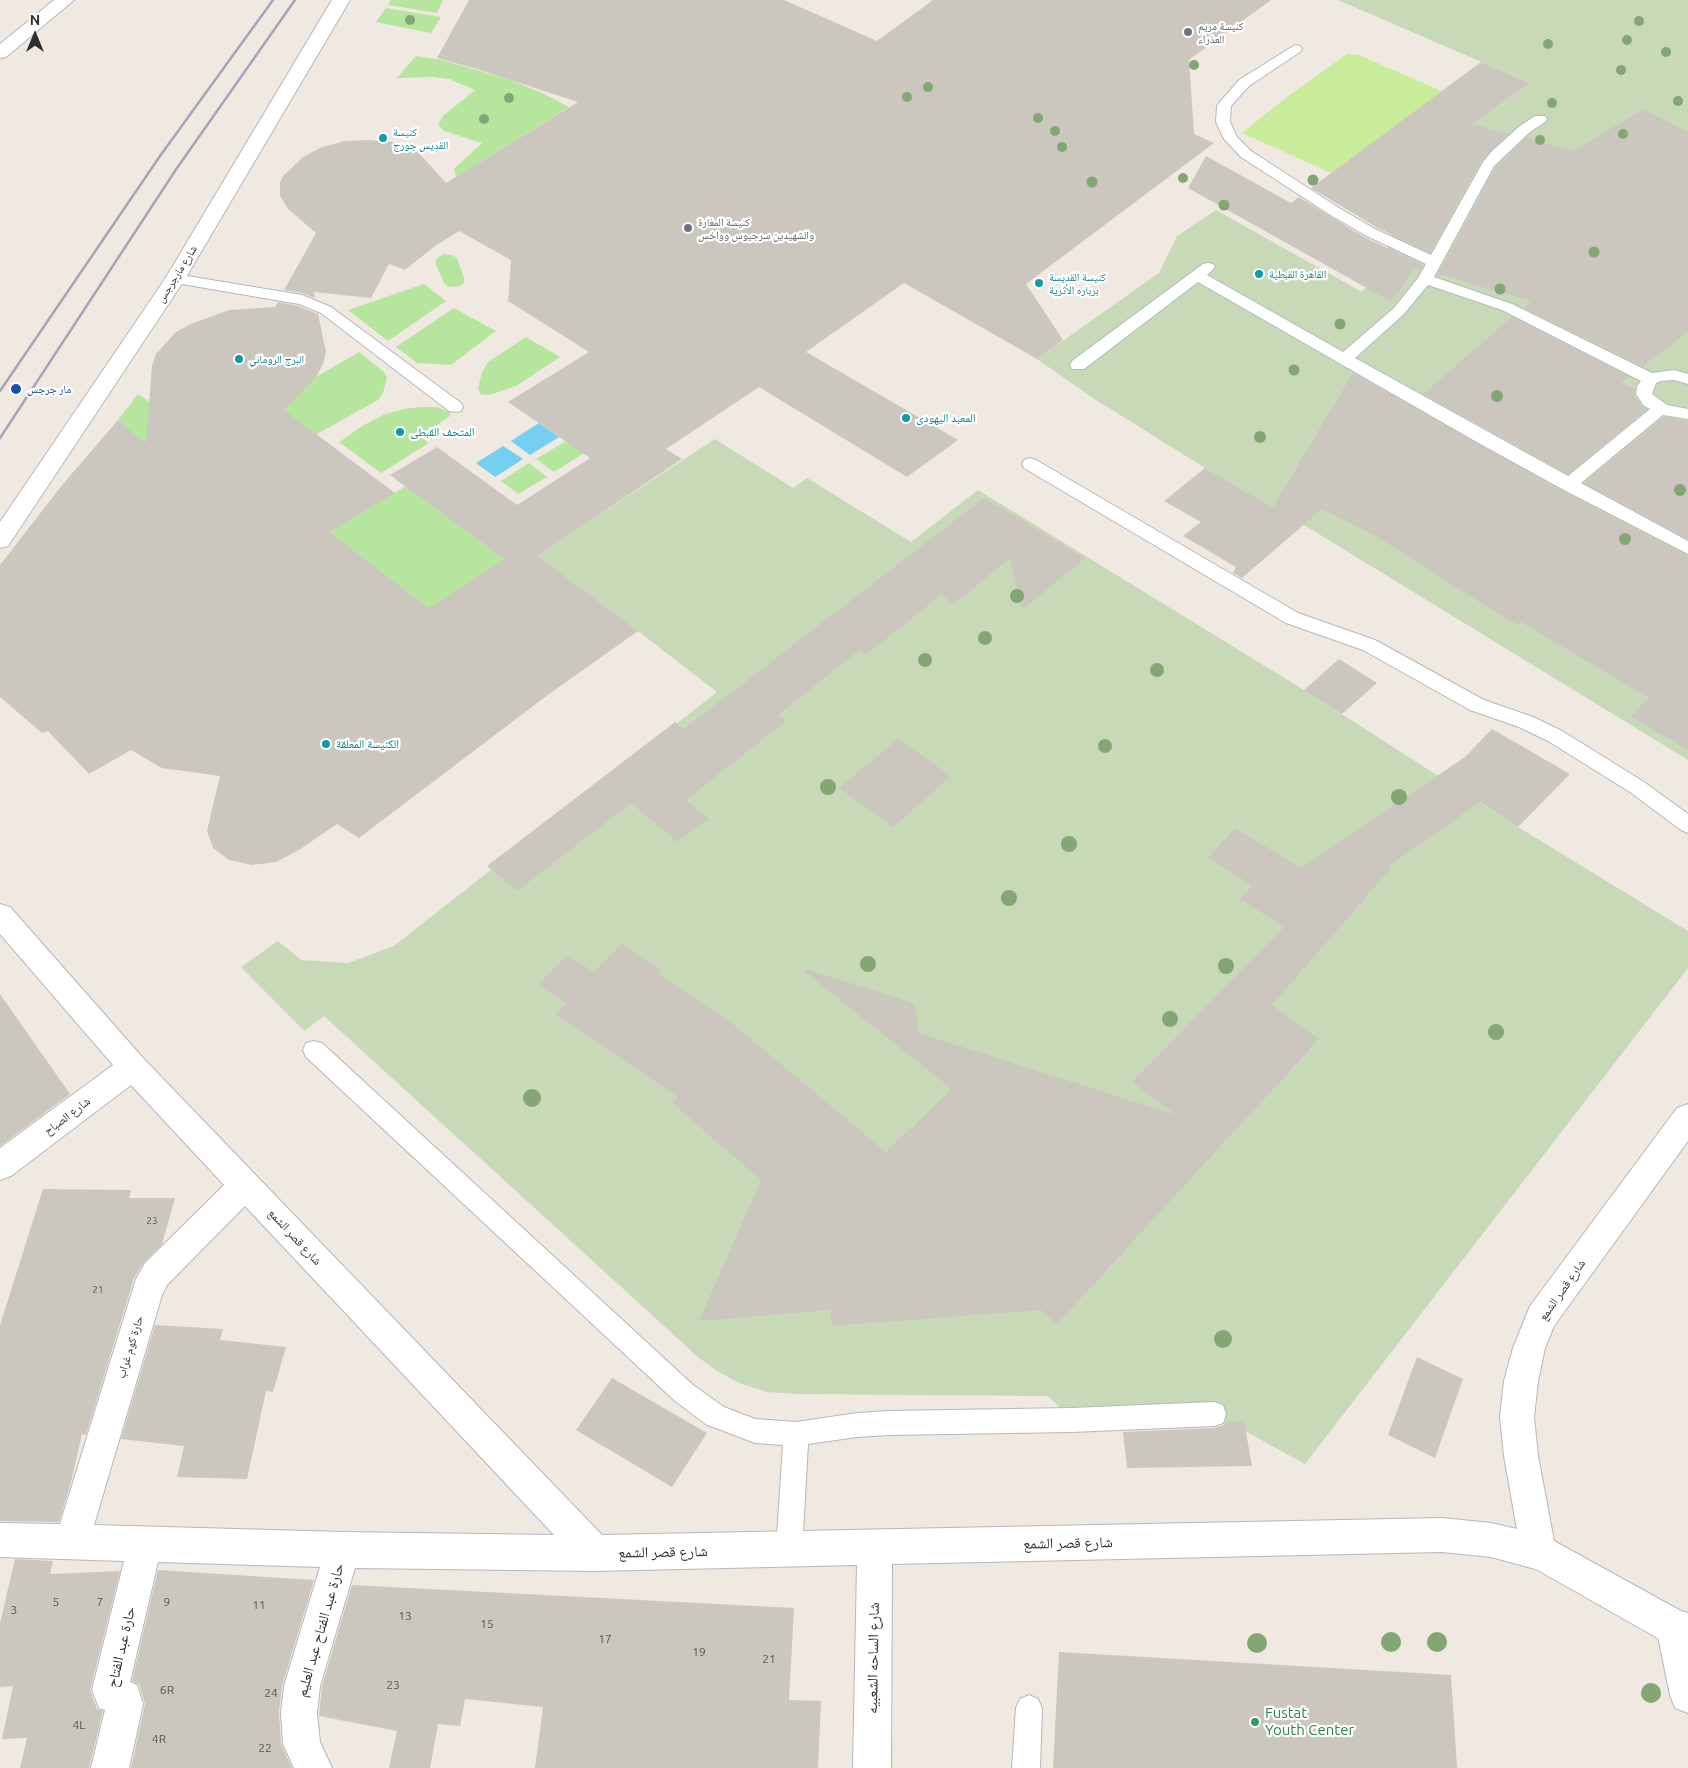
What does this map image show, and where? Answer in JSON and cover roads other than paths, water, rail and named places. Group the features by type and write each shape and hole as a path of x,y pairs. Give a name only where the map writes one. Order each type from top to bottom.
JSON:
{"street":[{"path":"3,49 65,0"},
{"name":"شارع مارجرجس","path":"0,540 175,280 341,0"},
{"name":"شارع قصر الشمع","path":"0,915 133,1067 595,1554"},
{"name":"شارع الصباح","path":"0,1166 133,1067"},
{"name":"شارع قصر الشمع","path":"1539,1552 1521,1456 1518,1417 1521,1381 1529,1348 1541,1317 1688,1117"},
{"name":"حارة كوم غراب","path":"72,1542 147,1290 156,1274 245,1185"},
{"name":"شارع قصر الشمع","path":"0,1540 343,1550 595,1554 1442,1535 1491,1540 1539,1552 1681,1629"},
{"name":"حارة عبد الفتاح","path":"110,1768 125,1704 124,1698 112,1695 110,1690 145,1545"},
{"name":"شارع الساحه الشعبيه","path":"872,1768 874,1548"},
{"name":"حارة عبد الفتاح عبد العليم","path":"313,1768 302,1744 299,1713 302,1686 343,1550"},
{"path":"1681,1629 1688,1695"}],"lane":[{"path":"1295,49 1244,83 1224,106 1223,122 1230,139 1246,154 1334,211 1376,235 1434,262"},
{"path":"1343,360 1398,311 1425,280 1488,165 1497,154 1525,129 1540,119"},
{"path":"1078,365 1203,271 1343,360 1688,548"},
{"path":"175,280 302,300 326,310 455,407"},
{"path":"1425,280 1475,295 1542,323 1650,379"},
{"path":"1688,379 1674,375 1650,379 1645,386 1644,394 1650,402 1661,409 1673,413 1688,414"},
{"path":"1568,484 1661,409"},
{"path":"1030,464 1292,618 1369,645 1476,705 1526,722 1555,736 1637,787 1688,825"},
{"path":"314,1050 684,1393 716,1416 755,1431 796,1434 857,1425 888,1423 1072,1420 1214,1414"},
{"path":"789,1550 796,1434"},
{"path":"1026,1768 1029,1708"}],"water":[{"path":"539,423 559,437 530,455 511,441"},
{"path":"503,446 523,459 495,477 476,463"}],"railway":[{"path":"0,391 160,156 273,0"},
{"path":"0,438 177,168 295,0"}],"place":[{"name":"كنيسة مريم العذراء","path":"1188,32"},
{"name":"كنيسة القديس جورج","path":"383,138"},
{"name":"كنيسة المغارة والشهيدين سرجيوس وواخس","path":"688,228"},
{"name":"القاهرة القبطية","path":"1259,274"},
{"name":"كنيسة القديسة برباره الأثرية","path":"1039,283"},
{"name":"البرج الروماني","path":"239,359"},
{"name":"مار جرجس","path":"16,389"},
{"name":"المعبد اليهودى","path":"906,418"},
{"name":"المتحف القبطى","path":"400,432"},
{"name":"الكنيسة المعلقة","path":"326,744"},
{"name":"Fustat Youth Center","path":"1255,1722"}]}
